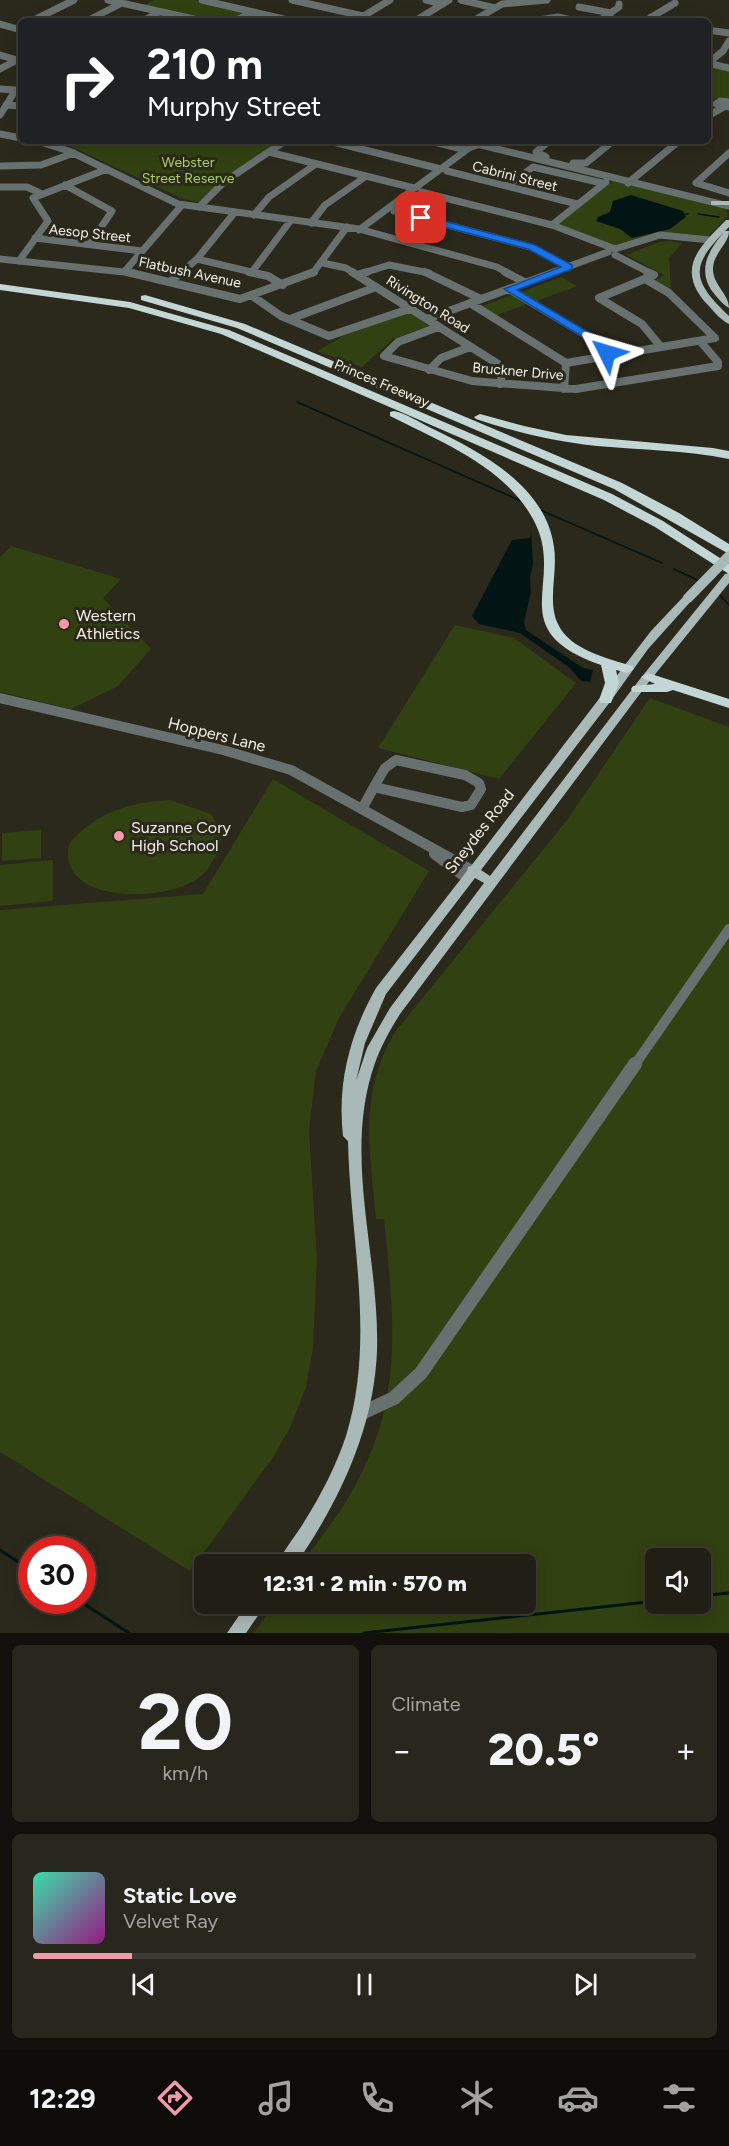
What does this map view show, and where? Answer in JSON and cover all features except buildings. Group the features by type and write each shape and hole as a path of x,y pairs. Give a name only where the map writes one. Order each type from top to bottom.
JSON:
{"highway":[{"name":"Princes Freeway","path":"0,277 103,290 189,309 241,326 618,486 675,516 729,550"},
{"name":"Princes Freeway","path":"0,287 130,305 180,318 260,347 616,501 659,524 729,570"},
{"path":"260,347 472,454 511,483 533,508 545,534 550,557 547,611 550,621 563,640 574,648 627,669"},
{"path":"336,365 455,408 531,432 575,440 682,448 729,455"},
{"path":"606,700 612,683 607,663"},
{"path":"648,677 729,704"},
{"path":"638,689 671,689 705,696"}],"main road":[{"path":"714,202 728,206"},
{"path":"728,224 702,248 695,263 698,286 713,307 729,321"},
{"path":"728,224 711,254 708,272 715,290 729,305"},
{"name":"Sneydes Road","path":"292,1554 323,1507 345,1458 360,1414 369,1355 370,1328 357,1169 349,1130 351,1069 357,1041 381,991 469,874 669,616 729,556"},
{"name":"Sneydes Road","path":"357,1169 360,1093 373,1049 395,1011 700,608 729,576"},
{"path":"627,669 648,677"},
{"path":"469,874 493,883"},
{"path":"236,1633 250,1614"}],"street":[{"path":"38,18 74,0"},
{"path":"108,0 186,18"},
{"path":"136,7 148,0"},
{"path":"202,0 279,18"},
{"path":"231,6 240,0"},
{"path":"292,0 363,16"},
{"path":"360,18 389,0"},
{"path":"426,0 446,2"},
{"path":"461,0 495,8"},
{"path":"478,18 504,4 547,0"},
{"path":"660,11 667,1 678,1"},
{"path":"650,18 678,1"},
{"path":"422,18 446,2"},
{"path":"93,18 122,3"},
{"path":"604,18 619,7 619,4"},
{"path":"579,7 611,13"},
{"path":"148,18 159,12"},
{"path":"242,18 253,12"},
{"path":"3,25 18,28"},
{"path":"711,30 729,33"},
{"path":"711,61 723,51 729,41"},
{"path":"0,55 18,59"},
{"path":"0,69 18,60"},
{"path":"711,64 729,68"},
{"path":"0,89 18,88"},
{"path":"3,110 18,88"},
{"path":"711,114 724,104"},
{"path":"3,110 18,107"},
{"path":"0,141 4,135"},
{"path":"54,144 182,205 362,230 500,268 526,283"},
{"path":"199,207 224,182 281,144"},
{"name":"Cabrini Street","path":"352,144 577,204"},
{"path":"442,144 466,150"},
{"path":"444,170 466,150 480,144"},
{"path":"362,230 481,144"},
{"path":"486,144 714,202"},
{"path":"546,144 536,153 580,165 586,164 610,144"},
{"path":"631,182 676,144"},
{"path":"269,152 552,225 615,252 654,274 599,298 642,324 662,347"},
{"path":"0,166 41,165 74,153"},
{"path":"729,153 697,181 698,185 729,193"},
{"path":"254,215 269,197 316,164"},
{"path":"507,186 533,167 602,183"},
{"path":"19,261 48,221 33,199 107,170"},
{"path":"311,223 325,205 365,177"},
{"path":"552,225 611,177"},
{"path":"65,185 112,211 90,244"},
{"path":"0,187 27,187 42,194"},
{"path":"362,230 394,211 417,190"},
{"path":"125,271 182,205"},
{"path":"394,211 531,247 569,267"},
{"path":"170,282 196,259 235,212"},
{"path":"252,272 291,220"},
{"name":"Flatbush Avenue","path":"0,259 125,271 235,298 311,275 347,228"},
{"path":"615,252 660,235 710,240"},
{"name":"Aesop Street","path":"35,238 142,250"},
{"path":"427,319 597,257 663,238 694,243 702,248"},
{"path":"196,259 270,276 283,285"},
{"name":"Rivington Road","path":"323,262 343,266 500,366 503,371 501,384"},
{"path":"357,275 382,266 395,265 448,280 481,299"},
{"path":"470,303 566,363 700,341 715,336 669,293 645,279"},
{"path":"290,319 306,311 376,287"},
{"path":"509,289 596,341 609,356"},
{"path":"251,295 290,319 333,336 409,309"},
{"name":"Bruckner Drive","path":"438,327 398,342 384,355 472,381 584,389 718,366 718,362 700,341"},
{"path":"429,369 441,358 470,346"},
{"path":"564,389 566,363"},
{"name":"Hoppers Lane","path":"0,698 274,765 314,780 469,874"},
{"path":"362,808 374,787 385,768 396,760 465,775 478,783 481,789 471,805 462,807 374,787"},
{"path":"360,1414 384,1404 406,1390 421,1373 729,929"}],"green space":[{"path":"155,0 195,0 245,13 233,18 191,18 144,5"},
{"path":"711,66 729,69 729,98 711,99"},
{"name":"Webster Street Reserve","path":"65,144 276,144 219,182 199,202 183,199"},
{"path":"613,181 726,208 728,216 705,240 674,235 615,248 559,226 558,223"},
{"path":"659,242 682,243 669,258 671,290 654,281 664,275 626,255"},
{"path":"561,277 577,286 537,301 521,292"},
{"path":"512,295 527,304 497,315 482,306"},
{"path":"408,313 429,326 393,339 362,367 317,351 345,335"},
{"name":"Western Athletics","path":"11,546 121,579 103,598 151,649 118,686 71,709 0,692 0,557"},
{"path":"455,625 514,638 576,683 499,779 378,748"},
{"path":"650,698 729,727 729,1633 254,1633 267,1614 536,1614 536,1554 308,1554 351,1493 368,1458 380,1425 388,1392 392,1359 391,1292 384,1219 376,1219 369,1123 376,1078 383,1055 395,1032 567,820"},
{"path":"273,779 429,871 339,1018 316,1071 309,1129 317,1261 313,1348 306,1387 290,1428 272,1459 202,1554 194,1554 194,1566 190,1571 0,1452 0,910 203,894"},
{"path":"170,800 211,814 219,829 221,844 211,864 201,876 186,885 142,894 118,893 97,888 80,879 70,864 69,844 79,833 102,817 128,806"},
{"path":"41,830 41,858 2,861 2,833"},
{"path":"53,860 53,901 0,906 0,865"}],"shaded area":[{"path":"631,195 683,211 686,217 670,229 632,238 620,229 596,221 598,217 610,212 613,201"},
{"path":"531,530 533,564 530,577 531,592 524,622 526,630 583,668 593,670 590,682 581,681 570,668 520,633 479,624 472,616 512,540 530,538"}],"waterway":[{"path":"698,214 719,217"},
{"path":"297,402 521,501"},
{"path":"538,509 662,563"},
{"path":"674,569 699,581"},
{"path":"718,593 729,605"},
{"path":"0,1550 18,1562"},
{"path":"711,1595 729,1593"},
{"path":"364,1633 645,1602"},
{"path":"96,1612 129,1633"}],"place":[{"name":"Western Athletics","path":"64,624"},
{"name":"Suzanne Cory High School","path":"119,836"}],"route":[{"path":"421,218 531,247 569,267 509,289 596,341 607,353"}]}
